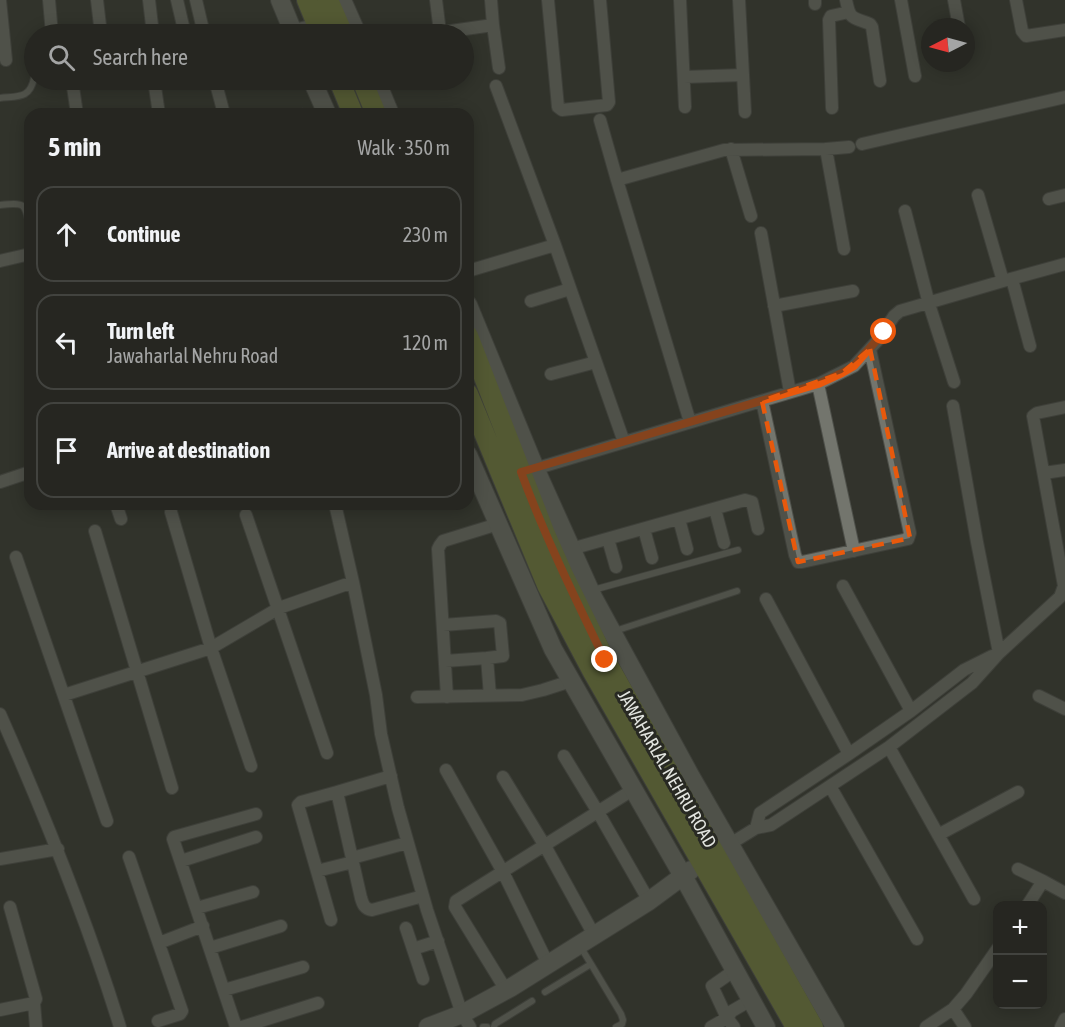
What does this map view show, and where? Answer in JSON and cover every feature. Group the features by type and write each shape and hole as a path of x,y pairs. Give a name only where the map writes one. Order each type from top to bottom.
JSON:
{"main road":[{"path":"307,0 317,24"},
{"path":"343,90 351,108"},
{"path":"366,90 374,108"},
{"name":"JAWAHARLAL NEHRU ROAD","path":"474,349 528,470 545,534 605,660 813,1027"},
{"name":"JAWAHARLAL NEHRU ROAD","path":"474,409 547,585 593,672 716,854 796,1027"}],"street":[{"path":"0,0 6,60"},
{"path":"49,0 51,24"},
{"path":"97,0 100,24"},
{"path":"149,0 152,24"},
{"path":"177,0 183,24"},
{"path":"196,0 202,24"},
{"path":"280,0 286,24"},
{"path":"435,24 436,0"},
{"path":"491,0 499,68"},
{"path":"548,0 558,107 562,110 607,105 609,102 600,0"},
{"path":"680,0 685,107"},
{"path":"739,0 745,112"},
{"path":"901,0 915,76"},
{"path":"954,0 957,18"},
{"path":"1016,0 1022,31 1026,36 1065,30"},
{"path":"832,108 829,20 831,16 848,6 854,18 872,27 880,81"},
{"path":"326,24 340,13"},
{"path":"474,28 493,26"},
{"path":"684,76 743,75"},
{"path":"496,86 624,442"},
{"path":"73,90 76,108"},
{"path":"155,90 158,108"},
{"path":"218,90 222,108"},
{"path":"316,90 324,108"},
{"path":"380,90 388,108"},
{"path":"862,144 1065,97"},
{"path":"600,120 690,422"},
{"path":"617,180 716,151 849,147"},
{"path":"731,149 751,216"},
{"path":"826,149 844,249"},
{"path":"978,195 1030,346"},
{"path":"1049,200 1065,195"},
{"path":"905,211 929,304 954,382"},
{"path":"761,233 790,392"},
{"path":"474,269 555,245"},
{"path":"0,261 24,255"},
{"path":"528,470 818,384 854,366 884,332 897,313 1065,264"},
{"path":"531,301 570,289"},
{"path":"774,306 853,291"},
{"path":"474,322 528,470 571,549 590,591 685,766 716,854 835,1027"},
{"path":"762,400 798,562 908,539 910,536 870,349"},
{"path":"551,374 596,362"},
{"path":"818,384 854,551"},
{"path":"952,406 999,653"},
{"path":"428,1027 466,1020 506,990 649,901 756,828 771,825 889,747 972,683 999,653 1060,597 1064,586 1033,416 1037,413 1065,407"},
{"path":"474,469 553,649 683,876 765,1027"},
{"path":"1044,473 1065,470"},
{"path":"0,482 24,474"},
{"path":"571,549 749,500 753,505 758,529"},
{"path":"715,509 724,543"},
{"path":"118,510 121,519"},
{"path":"336,510 376,695 381,734 407,843 466,1020"},
{"path":"171,512 211,648 251,766"},
{"path":"246,515 327,753"},
{"path":"679,519 687,549"},
{"path":"447,697 438,549 443,542 498,524"},
{"path":"644,529 652,558"},
{"path":"95,531 172,788"},
{"path":"608,539 616,567"},
{"path":"16,557 107,821"},
{"path":"64,695 211,648 279,608 353,582"},
{"path":"843,586 911,711"},
{"path":"766,598 849,754"},
{"path":"443,625 495,621 500,623 503,656 445,661"},
{"path":"756,828 760,813 911,711 964,670 999,653"},
{"path":"487,658 490,696"},
{"path":"417,697 522,695 572,681"},
{"path":"1038,696 1065,709"},
{"path":"0,714 58,849 109,989 120,1027"},
{"path":"889,747 974,899"},
{"path":"564,756 649,901"},
{"path":"446,770 503,872 548,964"},
{"path":"331,920 298,804 301,801 391,776"},
{"path":"503,777 545,846 587,940"},
{"path":"830,786 917,939"},
{"path":"506,990 455,904 456,901 634,789"},
{"path":"337,792 364,906 372,910 423,896"},
{"path":"938,835 1018,792"},
{"path":"236,1027 174,837 256,814"},
{"path":"181,861 256,837"},
{"path":"317,871 407,843"},
{"path":"0,859 58,849"},
{"path":"129,857 182,1011 180,1014 158,1021"},
{"path":"1018,869 1065,894"},
{"path":"1030,901 1043,881"},
{"path":"197,908 253,892"},
{"path":"10,908 36,999 34,1003 36,1027"},
{"path":"159,943 203,926"},
{"path":"210,948 281,926"},
{"path":"406,928 423,979"},
{"path":"413,950 438,941"},
{"path":"926,1027 953,1009 993,955"},
{"path":"224,990 303,967"},
{"path":"730,1022 712,986 735,970"},
{"path":"730,1022 732,1011 751,1000"},
{"path":"0,1010 34,1003"},
{"path":"242,1027 318,1004"},
{"path":"953,1009 965,1027"},
{"path":"1061,1027 1065,1019"},
{"path":"711,1027 730,1022"}],"lane":[{"path":"0,98 24,95 30,90"},
{"path":"0,206 16,203 24,207"},
{"path":"590,591 738,550"},
{"path":"612,632 737,591"},
{"path":"587,940 591,964 621,1014 622,1024 616,1027"},
{"path":"545,992 591,964"},
{"path":"494,1027 495,1024 532,1001"}],"highlighted area":[{"path":"870,349 910,538 798,562 762,401 842,373"}],"route":[{"path":"605,660 564,578 521,472 818,384 854,366 884,332"}]}
